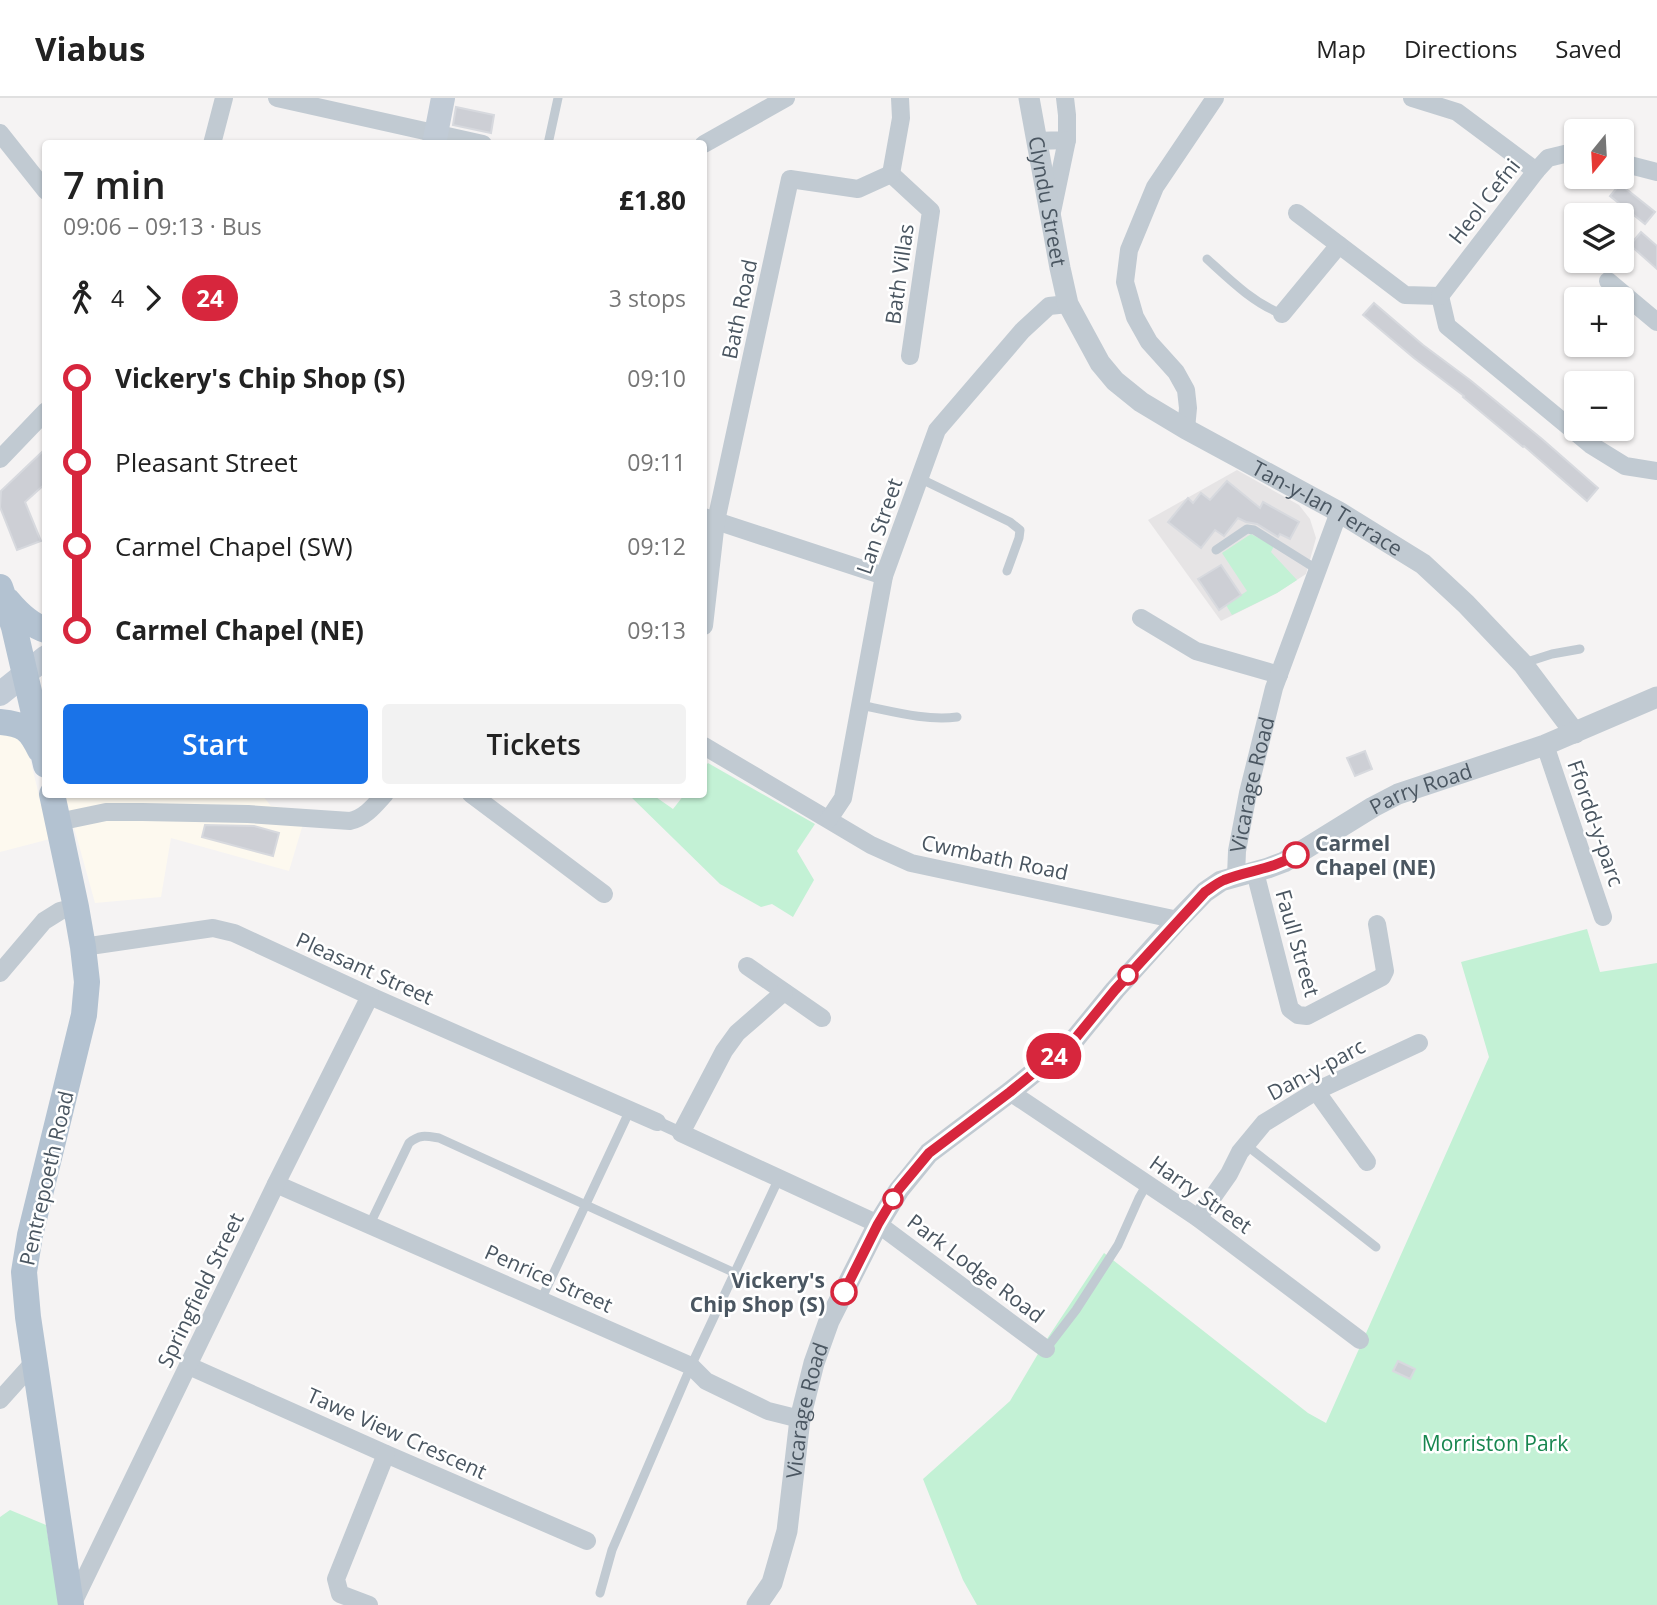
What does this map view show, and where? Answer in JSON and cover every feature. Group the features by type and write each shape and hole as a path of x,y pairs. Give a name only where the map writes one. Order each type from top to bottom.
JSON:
{"main road":[{"path":"435,138 443,98"},
{"path":"1,591 18,614 42,629"},
{"path":"1,591 15,627 36,665 42,730"},
{"path":"0,694 36,665"},
{"path":"0,722 12,723 31,732 42,756"},
{"name":"Pentrepoeth Road","path":"53,798 76,907 87,982 84,1015 30,1235 24,1272 27,1317 72,1605"}],"street":[{"path":"213,140 224,98"},
{"path":"277,98 435,138"},
{"path":"707,142 786,98"},
{"path":"891,174 901,118 900,98"},
{"name":"Clyndu Street","path":"1029,98 1035,141 1068,304"},
{"path":"1051,216 1067,140 1066,98"},
{"path":"1186,429 1186,390 1176,372 1149,342 1135,317 1125,282 1129,250 1155,187 1215,98"},
{"path":"1412,98 1457,112 1536,171"},
{"path":"0,133 42,186"},
{"path":"1035,141 1067,140"},
{"name":"Heol Cefni","path":"1440,296 1536,171 1548,159 1564,155"},
{"path":"1634,166 1657,172"},
{"name":"Bath Villas","path":"891,174 931,211 910,356"},
{"name":"Bath Road","path":"707,572 710,519 790,180 858,189 891,174"},
{"path":"1297,213 1405,295 1440,296 1447,326 1591,445 1625,466 1657,471"},
{"path":"1282,314 1339,245"},
{"path":"1608,281 1657,322"},
{"name":"Tan-y-lan Terrace","path":"1068,304 1100,363 1115,381 1141,402 1339,512 1423,564 1466,604 1523,664 1575,733"},
{"name":"Lan Street","path":"830,819 843,798 884,576 937,430 1022,331 1049,306 1068,304"},
{"path":"0,459 42,415"},
{"name":"Vicarage Road","path":"757,1605 772,1583 787,1531 800,1419 814,1363 829,1321 878,1224 899,1189 929,1153 1074,1040 1115,990 1205,892 1221,881 1245,874 1237,851 1248,793 1274,688 1339,512"},
{"path":"710,519 884,576"},
{"path":"1141,618 1196,651 1279,676"},
{"name":"Parry Road","path":"1245,874 1284,862 1398,794 1545,745 1657,697"},
{"name":"Ffordd-y-parc","path":"1545,745 1604,917"},
{"name":"Cwmbath Road","path":"707,748 871,845 911,863 1178,920"},
{"path":"58,822 106,812 248,814 350,821 364,816 381,798"},
{"path":"476,798 604,894"},
{"name":"Faull Street","path":"1245,874 1290,1009 1298,1015 1307,1016 1382,977 1385,971 1377,924"},
{"path":"0,973 44,921 60,911 76,907"},
{"name":"Pleasant Street","path":"83,947 213,928 234,933 657,1122"},
{"path":"747,966 822,1018"},
{"path":"681,1133 724,1051 737,1033 784,992"},
{"name":"Springfield Street","path":"72,1605 370,996"},
{"name":"Dan-y-parc","path":"1198,1218 1229,1174 1240,1152 1264,1123 1317,1091 1419,1043"},
{"path":"1317,1091 1367,1161"},
{"name":"Harry Street","path":"1010,1092 1198,1218 1360,1340"},
{"path":"657,1122 878,1224"},
{"name":"Penrice Street","path":"276,1184 691,1366 706,1381 768,1411 800,1419"},
{"name":"Park Lodge Road","path":"878,1224 1046,1349"},
{"path":"0,1400 35,1360"},
{"name":"Tawe View Crescent","path":"189,1366 587,1541"},
{"path":"369,1605 340,1594 337,1579 386,1454"}],"lane":[{"path":"549,140 558,98"},
{"path":"1208,259 1234,284 1282,314"},
{"path":"919,478 1010,522 1020,530 1007,571"},
{"path":"1216,550 1247,530 1254,530 1318,570"},
{"path":"1523,664 1552,654 1580,649"},
{"path":"860,705 918,716 957,717"},
{"path":"541,1300 630,1110"},
{"path":"370,1224 409,1143 416,1137 427,1136 439,1138 735,1273"},
{"path":"1246,1145 1376,1247"},
{"path":"600,1594 612,1550 691,1366 779,1178"},
{"path":"1046,1349 1076,1310 1118,1245 1147,1184"}],"shaded area":[{"path":"1237,470 1299,505 1310,519 1316,538 1306,574 1277,593 1221,621 1148,520"},
{"path":"0,728 18,737 28,751 50,839 0,852"},
{"path":"66,798 264,798 271,806 300,810 303,824 289,871 171,838 161,897 95,903"}],"green space":[{"path":"1251,534 1274,546 1271,552 1297,580 1232,615 1226,605 1247,591 1222,553"},
{"path":"707,764 815,824 797,851 814,880 793,917 772,904 761,907 720,884 632,798 657,798 673,809 682,798 707,798"},
{"name":"Morriston Park","path":"1587,929 1600,972 1657,963 1657,1605 977,1605 963,1580 923,1479 1010,1401 1104,1253 1308,1413 1326,1423 1489,1057 1461,962"},
{"path":"10,1510 46,1525 59,1605 0,1605 0,1517"}],"building":[{"path":"456,107 494,115 491,133 453,125"},
{"path":"1616,189 1626,189 1655,212 1645,224 1634,215 1634,203 1619,203 1610,196"},
{"path":"1641,232 1657,246 1657,269 1634,249 1634,240"},
{"path":"1374,303 1542,439 1598,488 1587,501 1464,396 1363,315"},
{"path":"42,452 42,487 25,502 41,541 17,550 0,507 1,491"},
{"path":"1227,481 1260,508 1263,502 1299,522 1290,539 1280,534 1278,537 1257,524 1238,518 1224,536 1215,530 1201,548 1168,522 1188,498 1193,503 1201,493 1210,500"},
{"path":"1221,565 1241,595 1219,610 1198,579"},
{"path":"1365,751 1372,769 1355,776 1347,758"},
{"path":"205,825 254,826 279,833 273,856 202,837"},
{"path":"1398,1361 1415,1369 1410,1379 1393,1371"}],"bus line":[{"name":"24","path":"844,1292 899,1189 929,1153 1074,1040 1115,990 1205,892 1221,881 1268,869 1296,855"}],"place":[{"name":"Carmel Chapel (NE)","path":"1296,855"},
{"name":"Vickery's Chip Shop (S)","path":"844,1292"}]}
